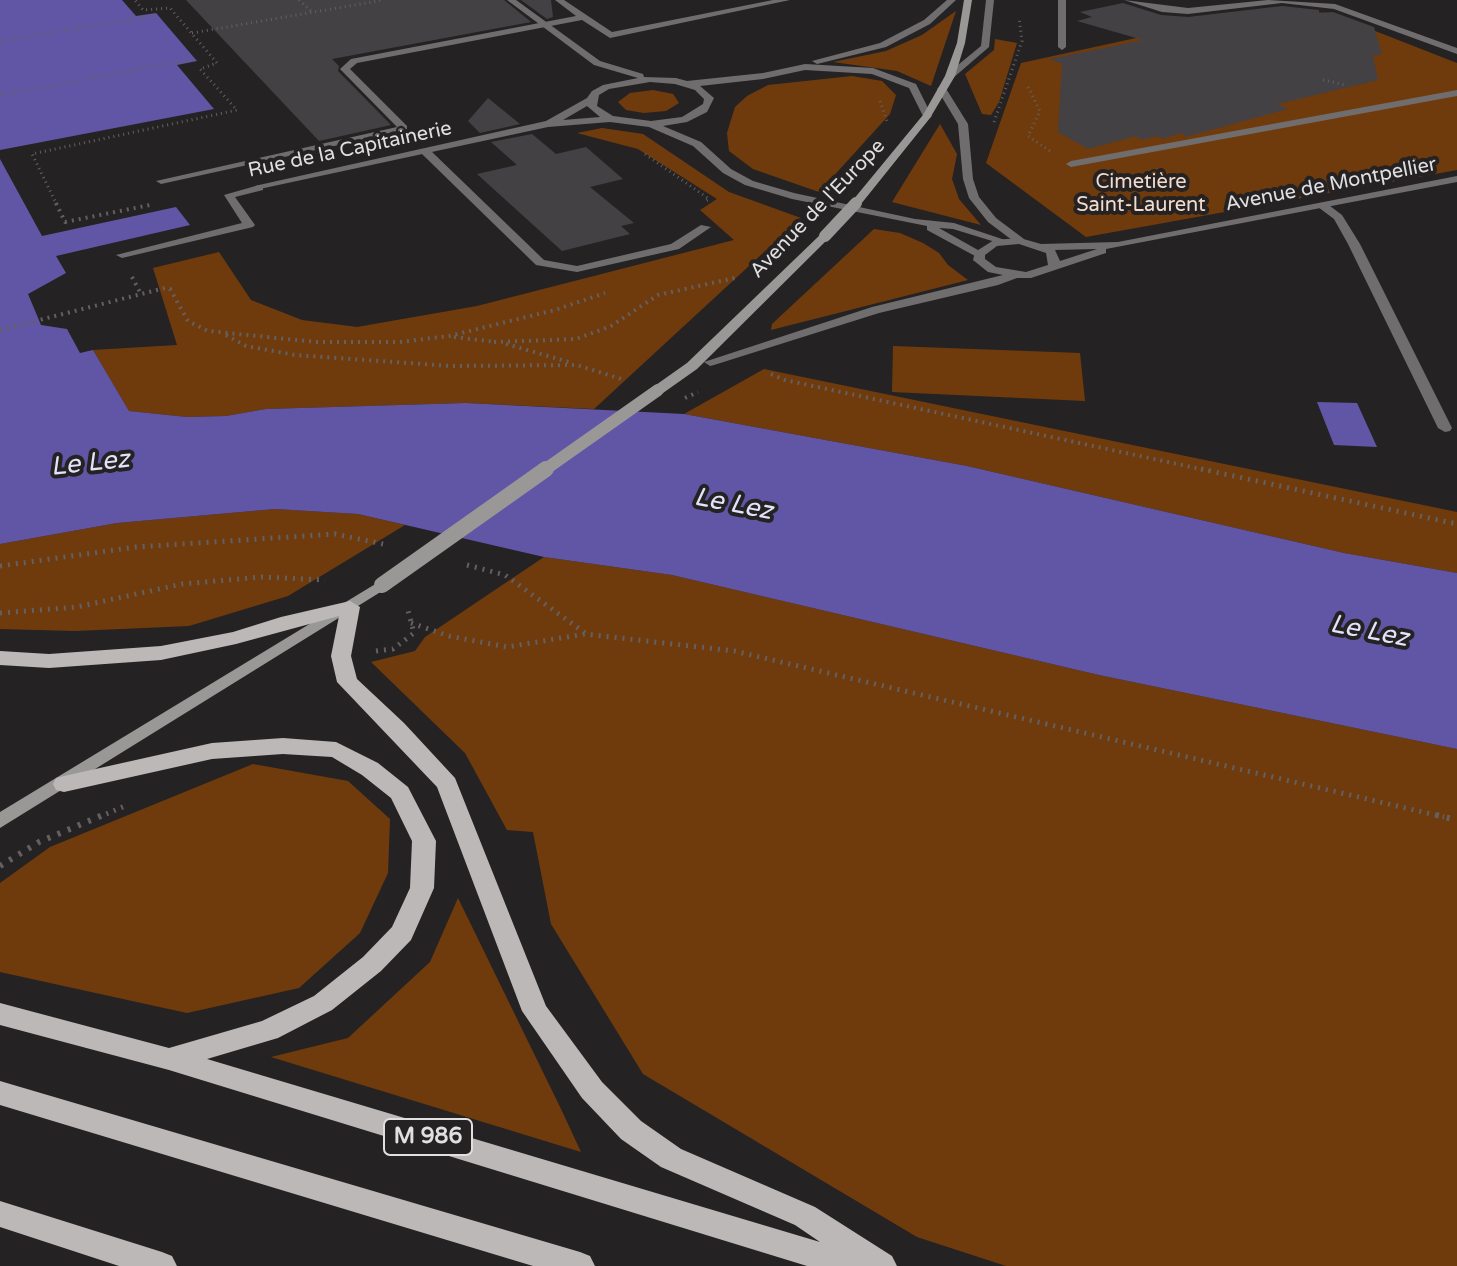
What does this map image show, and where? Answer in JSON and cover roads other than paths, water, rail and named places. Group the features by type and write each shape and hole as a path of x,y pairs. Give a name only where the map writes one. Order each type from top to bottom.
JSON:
{"main road":[{"name":"Avenue de l'Europe","path":"692,366 857,202 927,116 950,76 961,43 968,0"},
{"path":"0,821 359,601 692,366 710,362"},
{"path":"0,658 49,661 161,653 236,638 359,601"},
{"path":"359,601 341,656 347,682 396,728 447,784 535,1011 592,1090 631,1130 671,1158 805,1216 882,1266"},
{"path":"64,784 212,751 283,746 336,750 370,769 400,793 424,841 422,888 402,933 372,964 323,1003 269,1030 169,1059"},
{"name":"M 986","path":"0,1014 169,1059 853,1266"},
{"path":"0,1093 580,1266"},
{"path":"0,1214 162,1266"}],"street":[{"path":"511,0 597,63 650,79 688,84 763,76 883,45 927,22 952,0"},
{"path":"559,0 610,35 786,0"},
{"path":"950,76 985,47 990,0"},
{"path":"1062,0 1062,47"},
{"path":"1128,0 1162,9 1188,11 1256,1 1335,7 1457,51"},
{"path":"161,181 404,128 345,69 348,63 583,17"},
{"path":"597,63 606,87 650,79"},
{"path":"805,67 873,71 896,78 913,86 927,116"},
{"path":"651,124 696,115 704,110 709,98 763,76"},
{"path":"688,84 709,98"},
{"name":"Rue de la Capitainerie","path":"548,124 591,100 606,87"},
{"path":"942,89 963,124 968,179 974,198 992,220 1020,241"},
{"path":"1071,164 1457,93"},
{"path":"591,100 599,114 610,119"},
{"path":"696,115 697,144"},
{"name":"Rue de la Capitainerie","path":"122,255 249,225 229,195 548,124 610,119 651,124"},
{"path":"651,124 697,144 727,171 749,183 792,196 915,222 954,226 1002,241 1020,241"},
{"path":"426,152 540,263 577,269 675,247 705,227"},
{"name":"Avenue de Montpellier","path":"710,362 876,310 994,283 1014,275 1039,274 1054,265 1118,245 1457,179"},
{"path":"1322,205 1338,217 1354,244 1445,428"},
{"path":"915,222 979,254"},
{"path":"1002,241 986,246 979,254 979,260 992,270 1014,275"},
{"name":"Avenue de Montpellier","path":"1020,241 1043,247 1118,245"},
{"path":"1043,247 1054,256 1054,265"}],"water":[{"path":"0,0 122,0 136,16 156,13 197,61 177,65 214,109 0,150"},
{"name":"Le Lez","path":"0,159 42,236 176,207 190,225 56,256 66,273 28,294 41,325 67,329 80,353 93,350 129,411 187,417 226,416 266,409 466,403 684,414 967,466 1344,553 1457,573 1457,749 1099,675 672,575 544,557 358,514 275,509 117,523 0,544"},
{"path":"1317,402 1357,403 1377,447 1334,445"}],"park label":[{"name":"Cimetière Saint-Laurent","path":"1141,194"}]}
